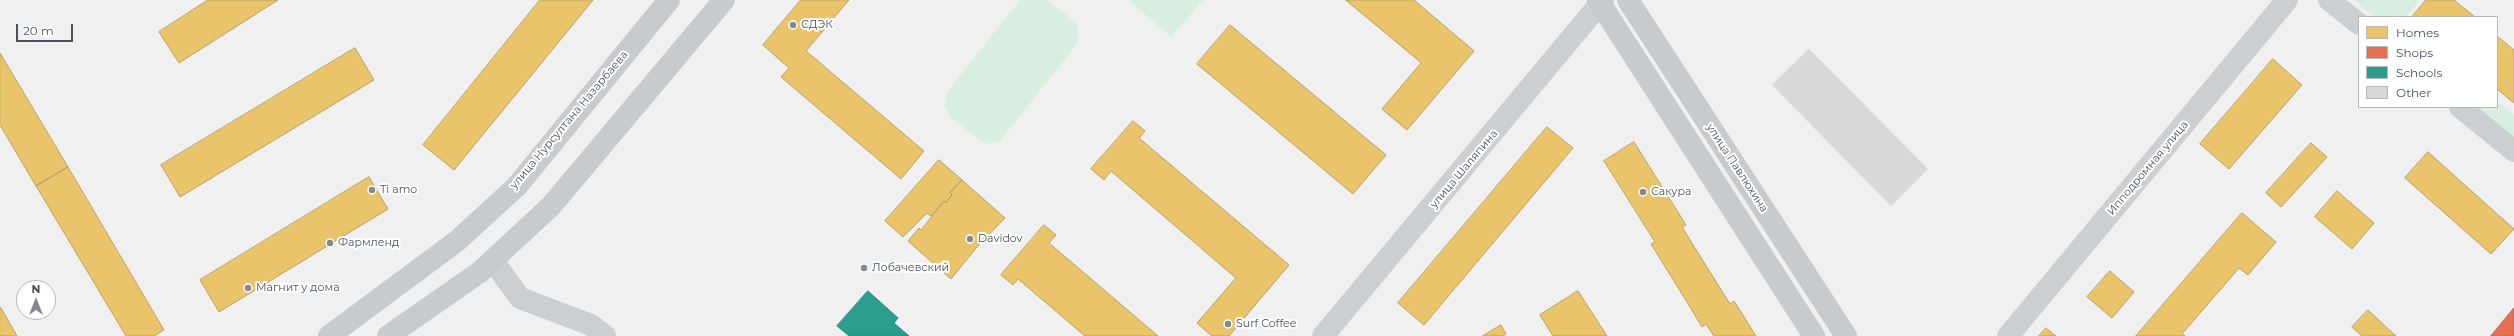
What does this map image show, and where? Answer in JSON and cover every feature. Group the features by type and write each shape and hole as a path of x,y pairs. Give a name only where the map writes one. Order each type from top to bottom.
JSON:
{"main road":[{"name":"улица Нурсултана Назарбаева","path":"329,336 457,241 516,186 669,0"},
{"path":"388,336 494,261 551,206 724,0"},
{"name":"улица Павлюхина","path":"1628,0 1846,336"},
{"path":"1601,1 1814,336"}],"street":[{"name":"Ипподромная улица","path":"2008,336 2287,0"},
{"path":"2329,0 2358,23"},
{"name":"улица Шаляпина","path":"1323,336 1601,1"},
{"path":"2461,108 2514,151"},
{"path":"494,261 520,298 591,325 605,336"}],"green space":[{"path":"1020,0 1048,0 1076,23 1079,33 1077,44 1000,141 990,144 980,141 949,115 945,105 947,92"},
{"path":"1129,0 1203,0 1171,37"},
{"path":"2354,0 2420,0 2407,16 2373,16"},
{"path":"2498,102 2514,115 2514,139 2478,108 2498,108"}],"building: Homes":[{"path":"208,0 278,0 179,63 159,32"},
{"path":"540,0 593,0 454,170 423,145"},
{"path":"801,0 849,0 806,51 924,151 901,179 781,77 789,68 763,45"},
{"path":"1346,0 1414,0 1474,51 1407,130 1382,109 1421,63"},
{"path":"2426,0 2454,0 2474,16 2413,16"},
{"path":"1230,25 1386,155 1353,194 1197,64"},
{"path":"2498,37 2514,50 2514,103 2498,90"},
{"path":"355,48 374,80 180,197 161,165"},
{"path":"0,53 68,167 36,186 0,125"},
{"path":"2273,59 2302,85 2229,169 2200,144"},
{"path":"1133,121 1145,131 1139,138 1289,265 1229,336 1212,336 1197,323 1236,278 1111,171 1104,180 1091,169"},
{"path":"1547,127 1573,148 1424,325 1398,303"},
{"path":"1634,142 1686,225 1682,227 1730,304 1734,301 1756,336 1714,336 1706,324 1702,327 1651,244 1655,242 1604,161"},
{"path":"2311,143 2327,157 2281,207 2266,193"},
{"path":"2428,152 2514,229 2491,254 2405,178"},
{"path":"939,160 962,180 950,193 952,195 946,202 944,201 931,216 927,213 903,237 885,221"},
{"path":"68,167 164,330 154,336 126,336 36,186"},
{"path":"369,177 388,209 219,312 200,280"},
{"path":"962,180 1005,218 977,247 951,279 908,241 919,228 921,230 944,201 946,203 952,195 950,193"},
{"path":"2337,191 2374,223 2352,249 2315,217"},
{"path":"2242,213 2276,242 2248,275 2239,268 2182,334 2185,336 2136,336"},
{"path":"1044,225 1056,235 1049,243 1158,336 1085,336 1018,279 1013,285 1001,275"},
{"path":"2110,271 2134,292 2112,318 2087,297"},
{"path":"1578,291 1607,336 1553,336 1540,315"},
{"path":"0,307 1,308 17,336 0,336"},
{"path":"2368,310 2396,336 2362,336 2352,327"},
{"path":"1501,325 1506,334 1503,336 1483,336"},
{"path":"2046,328 2056,336 2039,336"}],"building: Shops":[{"path":"2514,308 2514,336 2491,336"}],"building: Schools":[{"path":"868,291 898,318 894,323 909,336 849,336 837,326"}],"building: Other":[{"path":"1809,49 1928,169 1891,206 1772,85"}],"place":[{"name":"СДЭК","path":"793,25"},
{"name":"Ti amo","path":"372,190"},
{"name":"Сакура","path":"1643,192"},
{"name":"Davidov","path":"970,239"},
{"name":"Фармленд","path":"330,243"},
{"name":"Лобачевский","path":"864,268"},
{"name":"Магнит у дома","path":"248,288"},
{"name":"Surf Coffee","path":"1228,324"}]}
